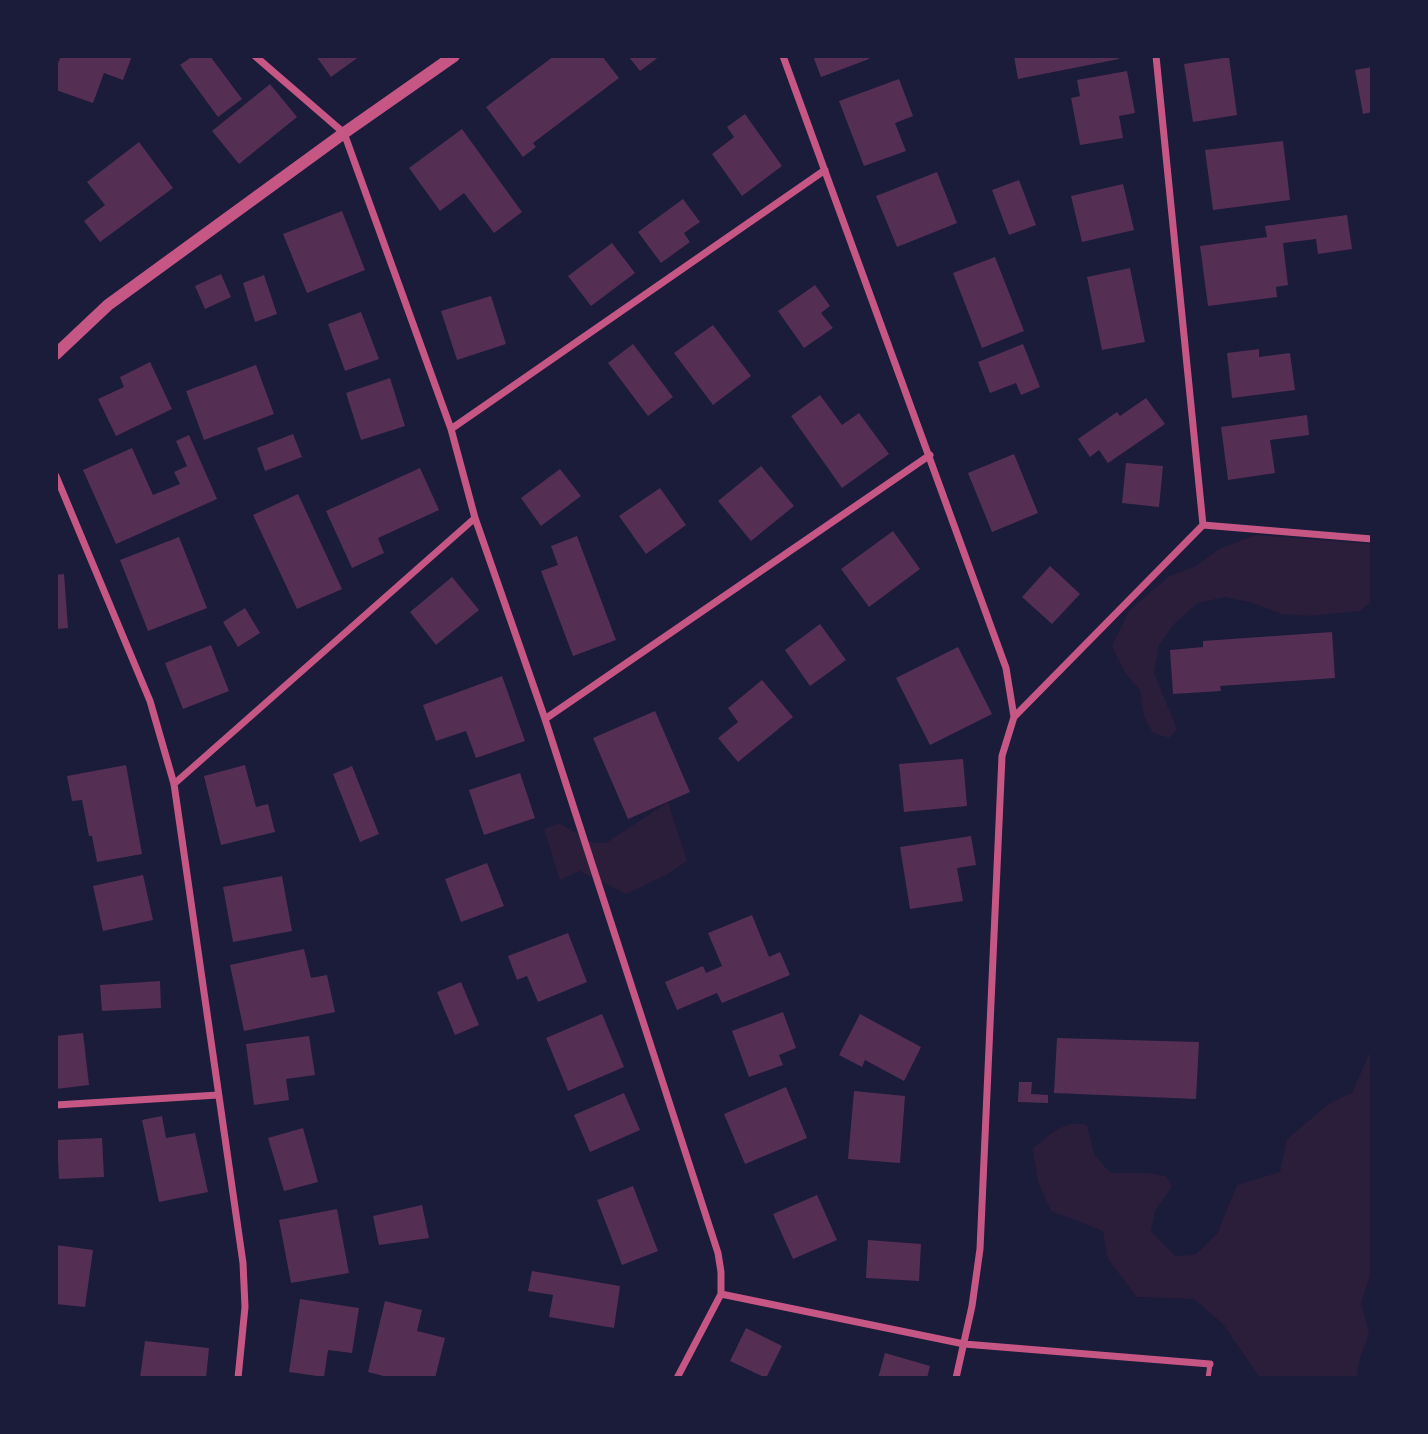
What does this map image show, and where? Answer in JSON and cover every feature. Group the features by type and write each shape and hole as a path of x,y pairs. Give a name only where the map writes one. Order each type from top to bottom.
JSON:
{"street":[{"path":"255,56 344,133 451,429 475,518 545,719 718,1253 721,1294 677,1378"},
{"path":"56,354 108,305 454,56"},
{"path":"783,56 1006,667 1014,717 1002,756 980,1249 956,1378"},
{"path":"1156,56 1203,525"},
{"path":"451,429 825,170"},
{"path":"545,719 930,455"},
{"path":"56,476 150,701 174,784 243,1264 246,1307 238,1378"},
{"path":"174,784 475,518"},
{"path":"1203,525 1372,539"},
{"path":"1014,717 1203,525"},
{"path":"56,1105 218,1095"},
{"path":"721,1294 964,1344 1210,1364"}],"lane":[{"path":"1208,1378 1210,1364"}],"shaded area":[{"path":"1255,535 1372,544 1372,601 1360,611 1310,616 1282,614 1253,603 1225,597 1198,603 1175,623 1159,645 1154,673 1177,729 1169,738 1153,733 1144,717 1140,690 1126,674 1112,646 1129,611 1168,577 1196,566 1219,549"},
{"path":"668,802 687,861 668,874 626,894 580,871 560,880 544,829 559,823 593,843 606,843"},
{"path":"1372,1048 1372,1271 1361,1303 1369,1333 1356,1378 1260,1378 1223,1324 1194,1299 1137,1297 1108,1259 1103,1231 1051,1211 1038,1182 1033,1149 1064,1126 1087,1125 1095,1156 1111,1173 1166,1176 1172,1186 1155,1211 1151,1231 1175,1256 1195,1255 1217,1234 1237,1185 1280,1172 1287,1139 1330,1103 1352,1093"}],"building":[{"path":"61,56 132,56 123,80 104,73 93,103 56,90 56,68"},
{"path":"193,56 210,56 242,99 218,117 180,65"},
{"path":"316,56 360,56 331,77"},
{"path":"554,56 602,56 619,78 533,143 536,147 523,157 486,107"},
{"path":"628,56 660,56 640,71"},
{"path":"813,56 868,56 869,59 821,77"},
{"path":"1014,56 1118,56 1119,59 1018,79"},
{"path":"1229,57 1237,115 1193,122 1184,64"},
{"path":"1372,67 1372,112 1363,114 1355,70"},
{"path":"1127,71 1135,113 1119,116 1123,138 1080,145 1071,98 1080,96 1077,80"},
{"path":"899,79 913,116 895,123 906,151 864,166 839,101"},
{"path":"270,84 297,117 239,164 212,131"},
{"path":"745,114 782,166 742,196 712,154 734,137 727,127"},
{"path":"462,129 522,212 494,233 464,193 440,211 409,168"},
{"path":"1283,141 1290,200 1213,210 1205,150"},
{"path":"139,142 173,188 100,242 84,221 105,205 87,182"},
{"path":"937,172 957,223 897,247 876,196"},
{"path":"1019,180 1036,225 1009,235 992,190"},
{"path":"1123,184 1134,230 1082,242 1071,196"},
{"path":"683,199 700,222 684,233 690,242 661,263 638,232"},
{"path":"342,211 365,270 307,293 283,234"},
{"path":"1347,215 1352,249 1318,254 1316,239 1283,243 1288,285 1276,287 1277,297 1208,306 1200,246 1267,237 1265,226"},
{"path":"612,243 635,273 591,306 568,276"},
{"path":"995,257 1024,331 982,348 953,273"},
{"path":"1130,268 1145,342 1102,350 1087,277"},
{"path":"221,274 231,297 205,309 195,286"},
{"path":"264,275 277,314 255,322 243,283"},
{"path":"815,285 830,306 821,313 833,328 804,348 778,311"},
{"path":"491,296 506,344 457,360 441,311"},
{"path":"361,312 379,359 345,371 328,324"},
{"path":"713,325 751,376 713,405 674,353"},
{"path":"633,344 673,397 648,416 608,363"},
{"path":"1023,344 1040,387 1021,395 1016,383 990,393 978,362"},
{"path":"1259,349 1259,357 1290,353 1295,390 1232,398 1227,353"},
{"path":"150,362 172,409 116,436 98,399 124,387 120,377"},
{"path":"256,365 274,414 204,440 186,391"},
{"path":"390,378 405,426 361,440 346,393"},
{"path":"820,395 842,425 859,413 889,454 842,488 791,416"},
{"path":"1146,398 1165,424 1108,463 1099,450 1090,457 1078,439 1117,412 1120,416"},
{"path":"1307,415 1309,435 1270,440 1275,473 1228,480 1221,427"},
{"path":"293,434 302,457 265,471 257,448"},
{"path":"189,435 217,499 116,544 83,470 132,448 153,495 180,484 174,472 187,466 176,441"},
{"path":"1014,454 1038,513 992,532 968,473"},
{"path":"1126,463 1163,466 1159,507 1122,503"},
{"path":"761,466 794,506 751,541 718,501"},
{"path":"420,468 439,510 378,538 384,553 352,568 326,511"},
{"path":"560,469 581,496 541,526 521,498"},
{"path":"660,488 686,525 646,554 619,516"},
{"path":"298,494 342,589 297,609 253,515"},
{"path":"893,531 920,569 869,607 841,569"},
{"path":"577,536 616,640 573,656 541,571 558,565 551,546"},
{"path":"179,537 207,608 148,631 120,560"},
{"path":"1050,566 1080,594 1052,624 1022,597"},
{"path":"64,574 68,628 56,629 56,575"},
{"path":"452,577 479,610 436,645 410,612"},
{"path":"245,608 260,633 238,647 223,622"},
{"path":"820,624 846,660 810,686 785,650"},
{"path":"1332,632 1335,678 1220,686 1221,691 1173,694 1170,650 1203,647 1203,641"},
{"path":"211,645 229,691 183,709 165,663"},
{"path":"958,647 992,714 930,745 896,678"},
{"path":"502,676 525,741 476,758 466,731 436,741 423,705"},
{"path":"762,680 793,717 738,762 718,738 738,722 728,708"},
{"path":"655,711 690,792 628,819 593,738"},
{"path":"963,759 967,806 904,812 899,764"},
{"path":"126,765 142,854 97,862 82,800 72,801 67,776"},
{"path":"245,765 256,807 268,804 275,832 221,845 204,776"},
{"path":"352,766 379,834 360,842 333,774"},
{"path":"520,773 535,818 484,835 469,790"},
{"path":"971,836 976,865 957,868 963,901 910,909 900,847"},
{"path":"487,863 504,906 461,922 445,879"},
{"path":"143,875 153,920 103,931 93,886"},
{"path":"282,876 292,931 233,942 223,887"},
{"path":"752,915 769,957 780,952 790,975 722,1003 717,993 677,1010 665,982 703,966 706,973 722,966 708,933"},
{"path":"568,933 587,982 538,1002 527,976 517,980 508,956"},
{"path":"304,949 311,978 327,975 335,1012 244,1031 230,965"},
{"path":"160,981 161,1008 102,1011 100,985"},
{"path":"461,982 479,1025 455,1035 437,992"},
{"path":"783,1012 796,1048 779,1055 783,1065 749,1077 732,1031"},
{"path":"602,1014 624,1067 568,1091 546,1038"},
{"path":"860,1014 921,1047 904,1081 865,1060 862,1067 839,1055"},
{"path":"83,1033 89,1085 56,1089 56,1036"},
{"path":"309,1036 315,1075 286,1079 289,1100 254,1105 246,1044"},
{"path":"1057,1038 1199,1042 1196,1099 1054,1093"},
{"path":"1019,1082 1032,1082 1031,1094 1048,1095 1048,1103 1018,1102"},
{"path":"786,1087 807,1138 745,1164 724,1114"},
{"path":"854,1091 905,1096 900,1163 848,1159"},
{"path":"624,1093 640,1130 590,1152 574,1115"},
{"path":"162,1116 166,1138 195,1133 208,1192 159,1202 142,1120"},
{"path":"303,1128 318,1182 284,1191 268,1138"},
{"path":"102,1138 104,1177 59,1179 57,1140"},
{"path":"633,1186 658,1251 622,1265 597,1200"},
{"path":"817,1195 837,1240 793,1259 773,1214"},
{"path":"422,1205 429,1238 379,1245 373,1216"},
{"path":"337,1209 349,1273 291,1283 279,1220"},
{"path":"868,1240 921,1244 919,1281 866,1278"},
{"path":"56,1245 93,1250 85,1307 56,1304"},
{"path":"532,1271 620,1286 614,1328 549,1317 553,1295 528,1291"},
{"path":"300,1299 359,1308 352,1353 328,1350 324,1377 289,1372"},
{"path":"385,1301 422,1310 417,1331 445,1338 435,1378 391,1378 368,1372"},
{"path":"746,1328 782,1346 766,1378 730,1361"},
{"path":"145,1341 209,1348 206,1378 140,1378"},
{"path":"885,1353 930,1366 927,1378 878,1378"}]}
